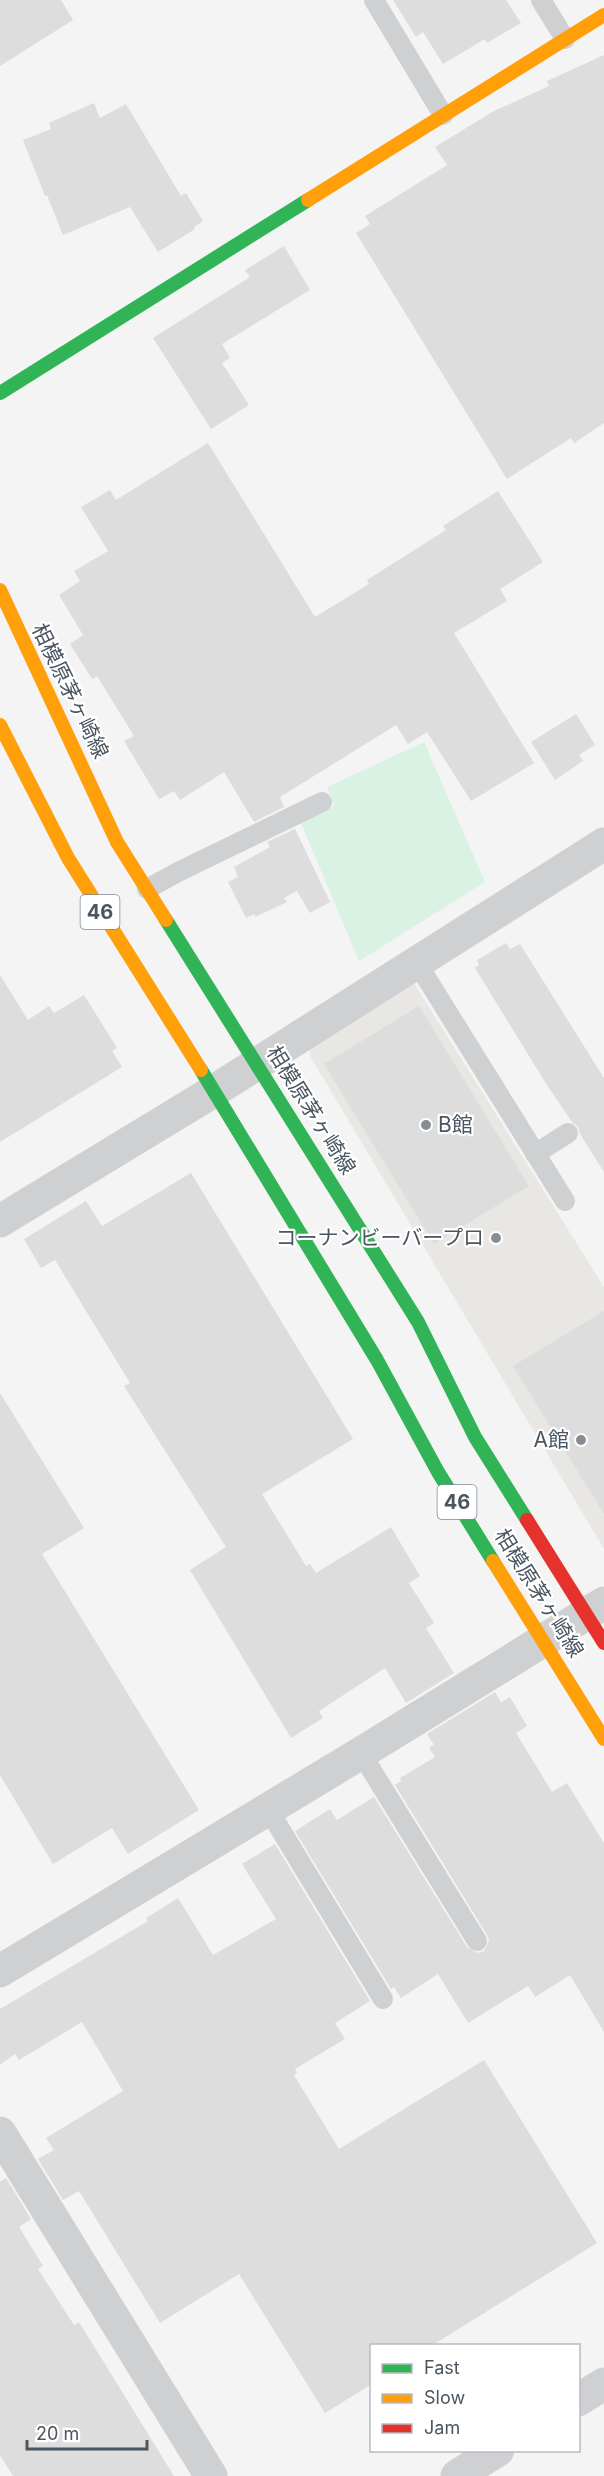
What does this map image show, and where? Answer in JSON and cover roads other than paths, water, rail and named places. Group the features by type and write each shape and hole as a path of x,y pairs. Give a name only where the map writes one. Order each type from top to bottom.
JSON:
{"main road":[{"path":"0,393 604,15"},
{"name":"相模原茅ヶ崎線","path":"0,590 117,842 418,1322 475,1437 595,1609 604,1643"},
{"name":"相模原茅ヶ崎線","path":"0,725 68,858 214,1091 377,1360 438,1472 604,1739"}],"street":[{"path":"0,1221 214,1091 417,963 603,840"},
{"path":"0,1971 595,1609"},
{"path":"0,2133 211,2476"},
{"path":"580,2399 604,2385"},
{"path":"457,2476 496,2452"}],"lane":[{"path":"374,0 443,115"},
{"path":"541,0 565,39"},
{"path":"147,889 187,867 322,802"},
{"path":"417,963 565,1201"},
{"path":"535,1154 568,1133"},
{"path":"361,1753 477,1941"},
{"path":"268,1809 383,1999"}],"place":[{"name":"B館","path":"426,1125"},
{"name":"コーナンビーバープロ","path":"496,1238"},
{"name":"A館","path":"581,1440"}]}
